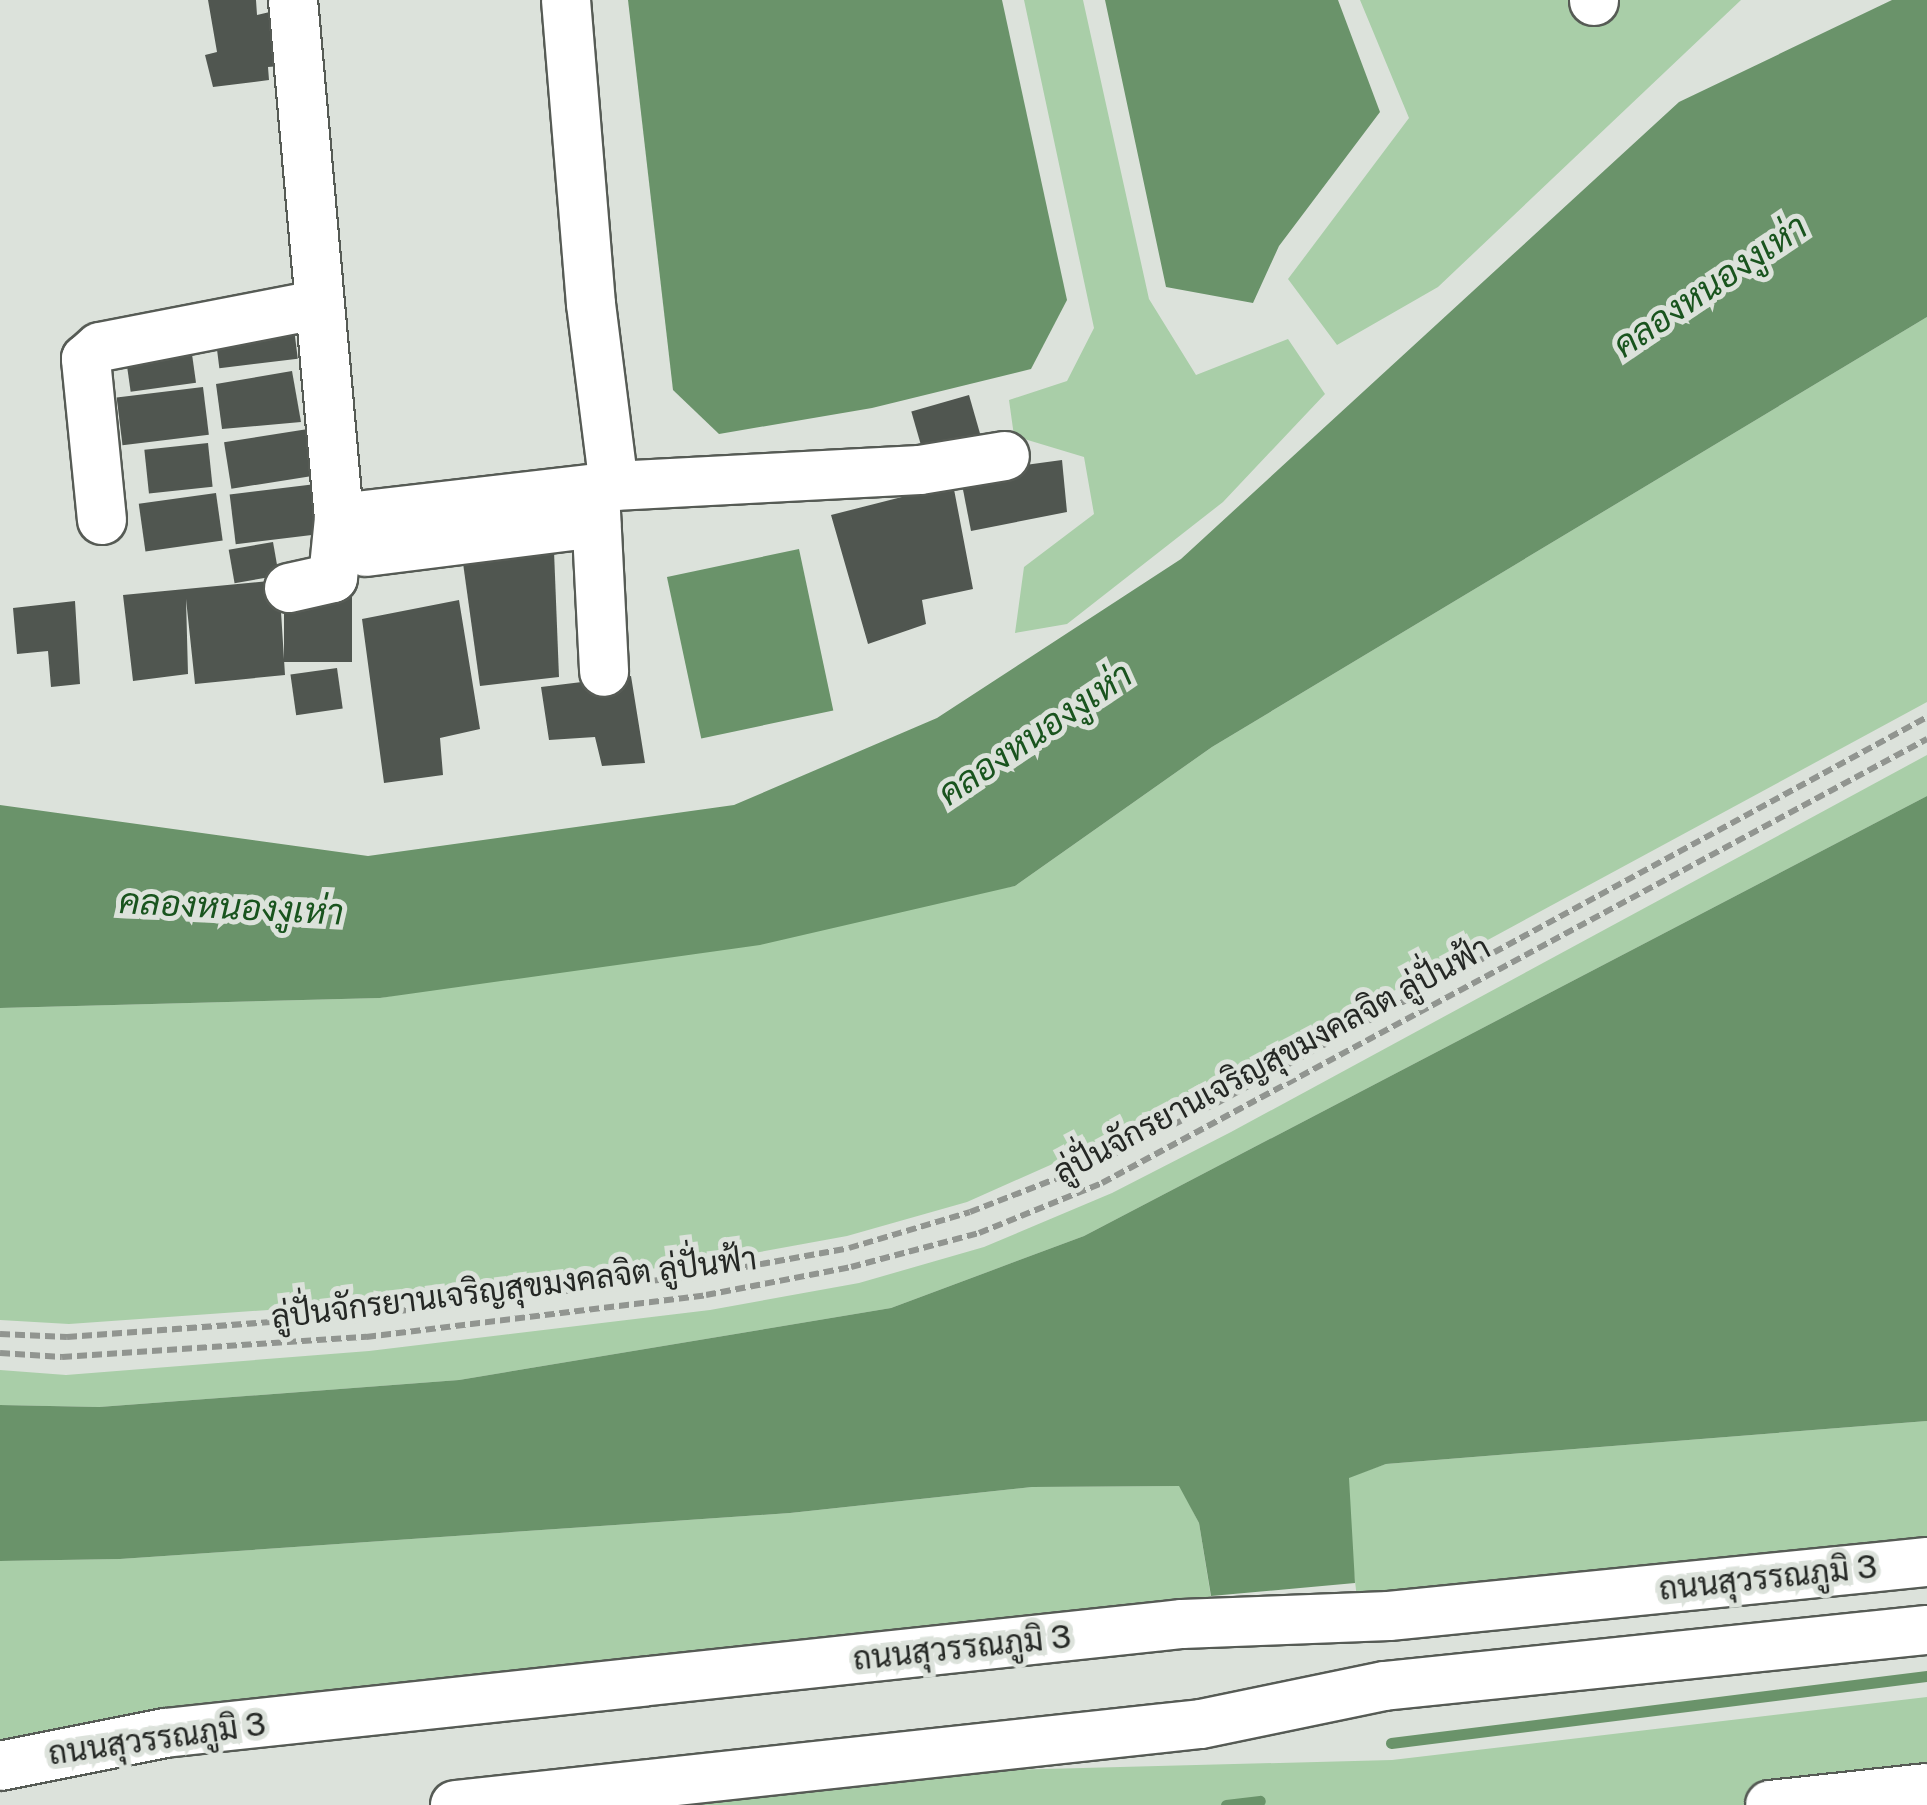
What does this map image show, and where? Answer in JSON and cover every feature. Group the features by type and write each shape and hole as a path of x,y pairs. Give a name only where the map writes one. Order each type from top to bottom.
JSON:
{"street":[{"path":"289,588 333,578 352,535 316,305 292,0"},
{"path":"566,0 591,304 602,499 604,672"},
{"path":"102,520 86,359 100,348 316,305"},
{"path":"352,535 602,499 920,470 1005,456"},
{"name":"ถนนสุวรรณภูมิ 3","path":"0,1766 165,1733 1182,1624 1389,1616 1927,1562"},
{"name":"ถนนสุวรรณภูมิ 3","path":"455,1805 1201,1724 1384,1686 1927,1630"},
{"path":"1770,1805 1927,1788"}],"path":[{"path":"0,1334 67,1337 366,1315 681,1277 850,1248 970,1212 1094,1164 1217,1103 1927,717"},
{"name":"ลู่ปั่นจักรยานเจริญสุขมงคลจิต ลู่ปั่นฟ้า","path":"0,1354 62,1358 366,1336 668,1300 851,1268 979,1233 1102,1183 1927,740"}],"shaded area":[{"path":"1024,0 1083,0 1149,299 1196,375 1288,339 1325,394 1223,502 1067,624 1015,633 1024,567 1094,514 1084,457 1014,436 1009,400 1067,381 1094,328"},
{"path":"1360,0 1741,0 1438,287 1337,345 1288,279 1409,118"},
{"path":"1927,317 1927,702 1174,1110 967,1202 847,1236 700,1263 368,1303 69,1324 0,1320 0,1008 380,998 1015,886 1212,747"},
{"path":"1927,755 1927,796 1084,1236 891,1308 459,1380 99,1407 0,1405 0,1370 66,1375 369,1351 710,1310 859,1283 984,1247 1112,1193 1231,1132"},
{"path":"1927,1421 1927,1536 1358,1606 1346,1508 1349,1477 1386,1464"},
{"path":"1180,1486 1199,1523 1216,1629 0,1756 0,1561 120,1559 790,1513 1032,1487"},
{"path":"1927,1697 1927,1805 666,1805 926,1772 1392,1760"}],"water":[{"path":"628,0 1002,0 1067,300 1031,369 872,408 719,434 673,390"},
{"path":"1105,0 1338,0 1380,112 1279,246 1253,303 1166,287"},
{"name":"คลองหนองงูเห่า","path":"1892,0 1927,0 1927,317 1212,747 1015,886 760,945 380,998 0,1008 0,805 368,856 734,805 937,718 1181,559 1679,102"},
{"path":"799,549 833,710 701,738 667,577"},
{"path":"1927,796 1927,1421 1386,1464 1349,1478 1355,1583 1211,1596 1199,1523 1179,1486 1032,1487 790,1513 120,1559 0,1561 0,1405 99,1407 459,1380 891,1308 1084,1236"}],"building":[{"path":"208,0 256,0 257,15 274,11 281,66 268,67 269,80 213,87 205,55 217,52"},
{"path":"293,320 298,359 219,368 215,330"},
{"path":"191,347 196,383 131,392 126,356"},
{"path":"292,371 301,422 222,429 216,384"},
{"path":"203,387 209,435 122,445 117,398"},
{"path":"969,395 982,441 925,458 911,412"},
{"path":"308,429 315,475 231,489 224,442"},
{"path":"208,443 213,487 149,493 144,450"},
{"path":"1062,460 1067,512 971,531 960,474"},
{"path":"316,484 322,534 236,544 230,495"},
{"path":"953,484 973,589 922,600 926,624 868,644 831,515"},
{"path":"216,493 223,541 145,551 139,504"},
{"path":"273,542 279,575 235,583 229,550"},
{"path":"554,551 559,677 480,686 463,563"},
{"path":"279,580 285,675 195,684 186,599 188,674 133,681 123,595"},
{"path":"284,589 352,589 352,662 284,662"},
{"path":"459,600 480,729 440,738 443,775 384,783 362,619"},
{"path":"75,601 80,684 51,687 48,651 17,654 13,608"},
{"path":"337,668 343,709 296,715 290,675"},
{"path":"631,676 645,763 602,766 595,737 549,740 541,687"}],"waterway":[{"path":"1391,1743 1927,1676"},
{"path":"1226,1805 1260,1801"}]}
